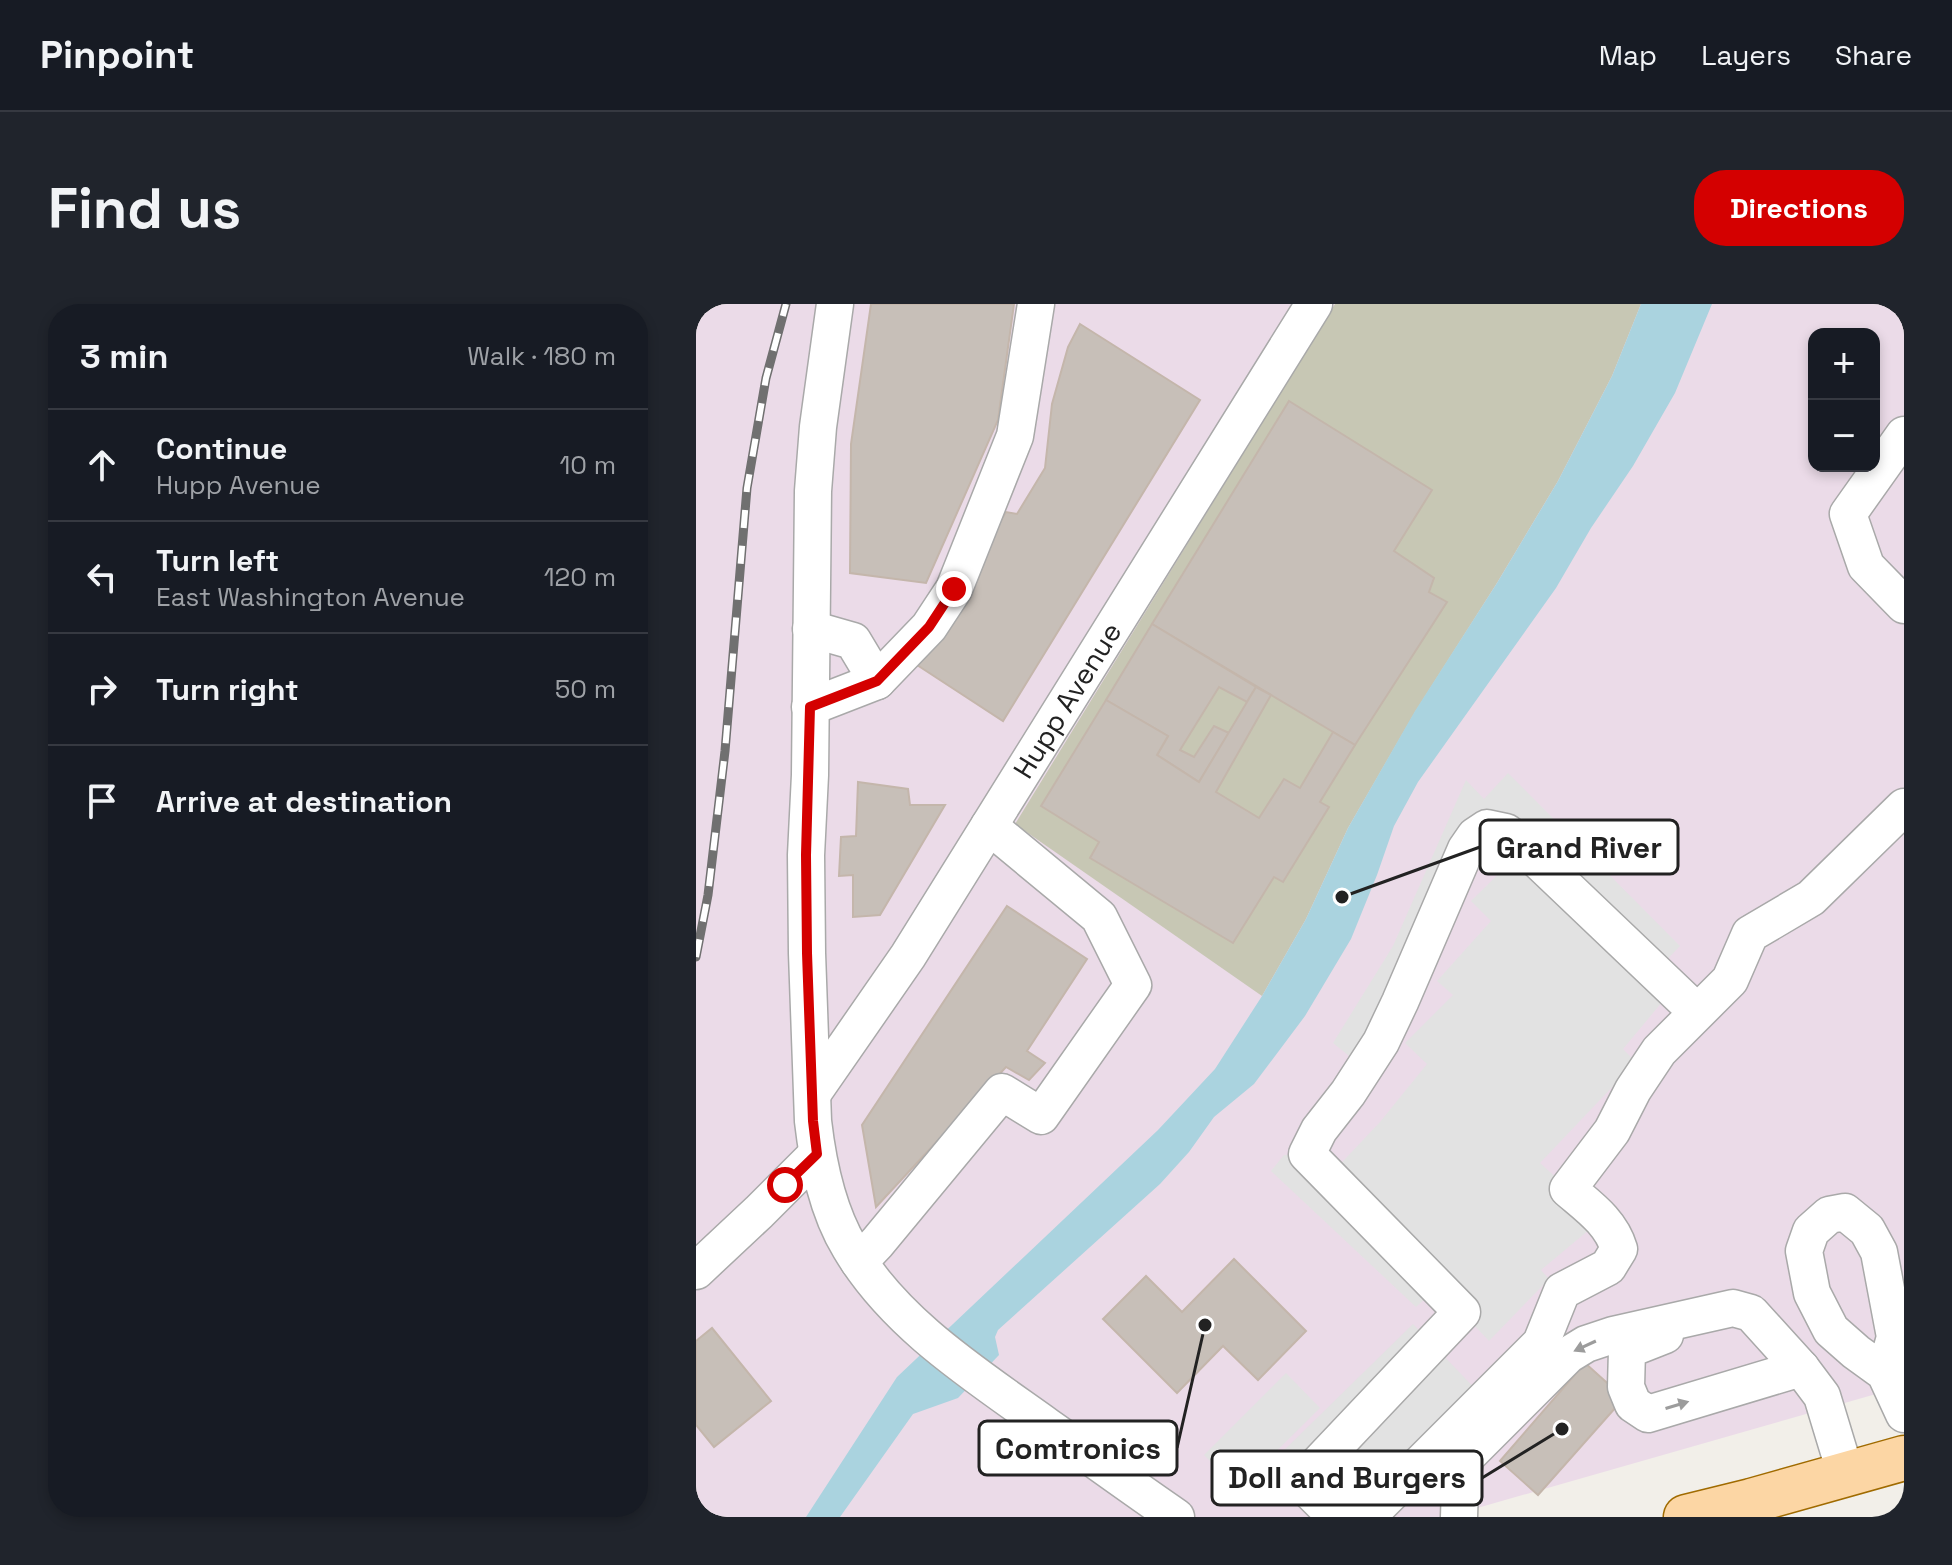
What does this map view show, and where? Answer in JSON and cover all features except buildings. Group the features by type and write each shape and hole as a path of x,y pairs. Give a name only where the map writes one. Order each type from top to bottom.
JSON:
{"main road":[{"path":"1686,1517 1904,1458"}],"street":[{"path":"835,304 818,427 813,491 806,855 813,1121 823,1180 839,1229 859,1262 878,1287 921,1331 988,1384 1176,1517"},
{"path":"810,707 877,681 929,627 954,589 1015,436 1036,304"},
{"name":"Hupp Avenue","path":"813,1093 908,956 1314,304"},
{"path":"1904,435 1848,514 1866,566 1904,605"},
{"path":"811,629 853,641 877,681"},
{"path":"1697,1012 1506,832 1487,828 1475,836 1466,849 1381,1042 1319,1130 1307,1154 1462,1312 1301,1482 1332,1513 1369,1515 1541,1343 1562,1291 1608,1267 1619,1249 1615,1234 1568,1189 1612,1131 1633,1090 1659,1051 1730,980 1750,934 1811,898 1904,807"},
{"path":"859,1262 1002,1092 1041,1116 1133,985 1099,917 989,826"},
{"path":"696,1271 817,1154"},
{"path":"1733,1308 1627,1350 1626,1387 1633,1404 1648,1414 1801,1368"},
{"path":"1459,1517 1460,1486 1466,1457 1568,1355 1586,1344 1613,1335 1733,1308 1751,1313 1822,1396 1846,1475"},
{"path":"1885,1373 1904,1414"}],"shaded area":[{"path":"696,304 1904,304 1904,1386 1446,1517 696,1517"},
{"path":"1335,304 1641,304 1612,376 1558,481 1415,712 1348,828 1306,919 1262,996 1015,824"},
{"path":"1508,773 1680,946 1655,972 1673,989 1623,1049 1636,1062 1540,1163 1602,1219 1541,1270 1549,1279 1489,1341 1438,1287 1416,1307 1271,1171 1284,1155 1307,1154 1329,1176 1380,1122 1427,1064 1405,1043 1453,995 1437,981 1491,921 1471,901 1525,848 1487,828 1364,1068 1333,1043 1393,946 1466,780 1484,799"},
{"path":"1413,1324 1485,1399 1380,1505 1330,1453 1293,1489 1270,1464"},
{"path":"1286,1373 1320,1408 1238,1489 1204,1455"}],"water":[{"path":"1641,304 1712,304 1675,393 1633,466 1591,528 1556,588 1418,782 1394,826 1351,939 1305,1016 1254,1084 1214,1117 1189,1152 1160,1184 998,1330 995,1337 999,1355 958,1398 913,1414 840,1517 806,1517 897,1377 1158,1130 1215,1069 1306,919 1348,828 1415,711 1558,481 1612,376"}],"railway":[{"path":"696,957 708,895 725,751 747,488 766,378 786,304"}],"place":[{"name":"Grand River","path":"1342,897"},
{"name":"Comtronics","path":"1205,1325"},
{"name":"Doll and Burgers","path":"1562,1429"}],"route":[{"path":"785,1185 817,1154 807,953 810,707 877,681 929,627 954,589"}]}
